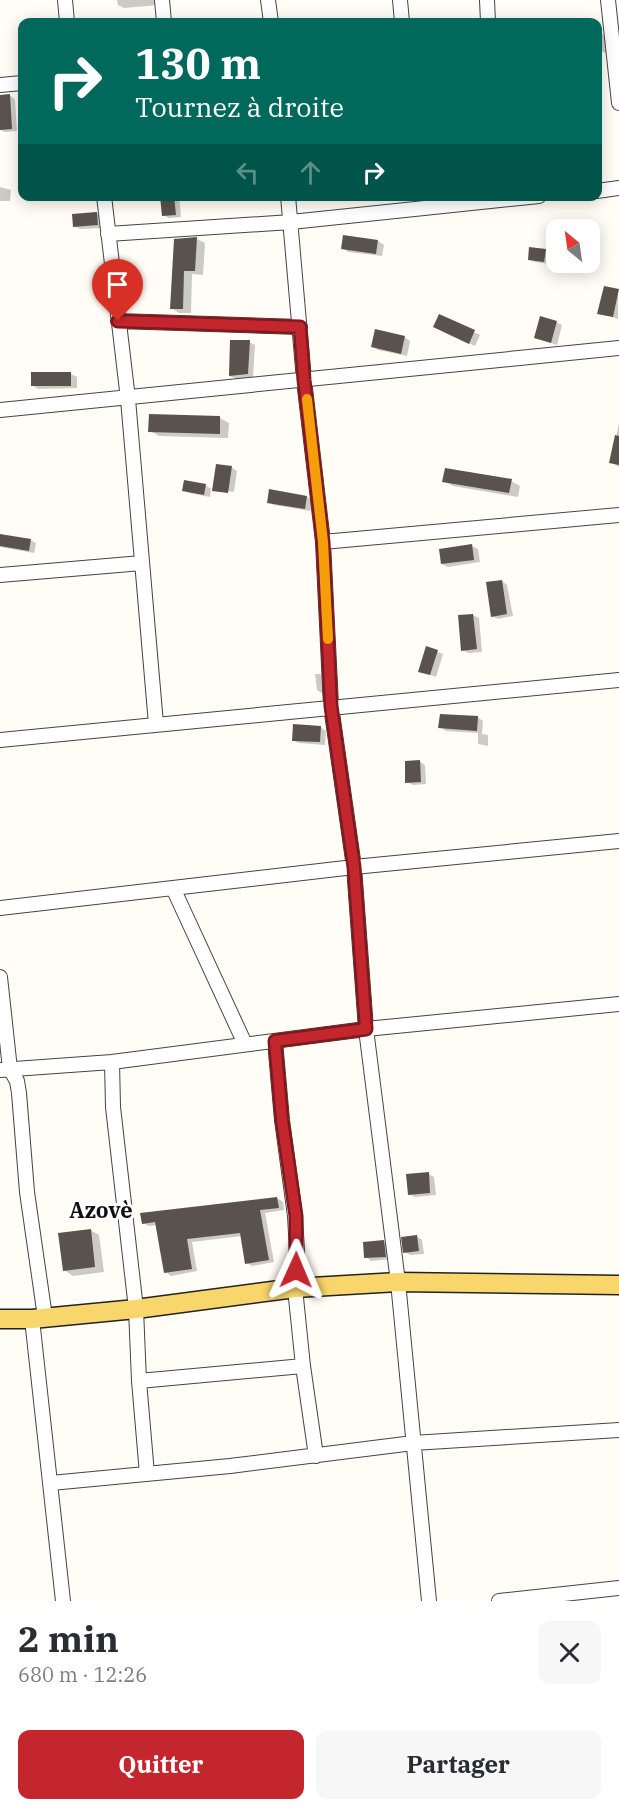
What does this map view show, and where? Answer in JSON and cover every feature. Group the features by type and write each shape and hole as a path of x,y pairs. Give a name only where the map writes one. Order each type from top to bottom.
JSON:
{"main road":[{"path":"0,1319 136,1309 295,1288 398,1282 619,1285"}],"street":[{"path":"65,0 67,18"},
{"path":"162,0 164,18"},
{"path":"268,0 270,18"},
{"path":"400,0 402,18"},
{"path":"487,0 488,18"},
{"path":"608,0 619,103"},
{"path":"0,85 18,83"},
{"path":"602,190 619,188"},
{"path":"105,201 128,399 156,724"},
{"path":"289,201 304,380 323,542 331,706 354,867 366,1029 398,1282 429,1601"},
{"path":"108,234 291,222 491,201"},
{"path":"118,321 300,327"},
{"path":"0,410 128,399 619,348"},
{"path":"323,542 619,515"},
{"path":"0,575 142,563"},
{"path":"0,740 331,706 619,680"},
{"path":"0,908 354,867 619,841"},
{"path":"173,888 245,1044"},
{"path":"0,977 5,1069 17,1081 19,1093 63,1601"},
{"path":"5,1069 112,1062 366,1029 619,1004"},
{"path":"275,1041 282,1120 296,1216 295,1288 316,1456"},
{"path":"112,1062 113,1107 136,1309 147,1474"},
{"path":"139,1381 303,1366"},
{"path":"51,1483 316,1456 413,1443 619,1430"},
{"path":"499,1601 619,1588"}],"building":[{"path":"10,94 12,129 0,130 0,95"},
{"path":"160,201 175,201 176,215 162,216"},
{"path":"97,212 98,225 73,227 72,214"},
{"path":"343,235 378,240 376,254 341,249"},
{"path":"197,237 195,271 184,271 183,309 170,309 174,239"},
{"path":"529,247 546,249 544,262 528,260"},
{"path":"604,286 619,289 613,317 597,314"},
{"path":"439,314 475,330 469,344 433,327"},
{"path":"540,316 557,321 551,343 534,338"},
{"path":"375,329 405,336 401,354 371,347"},
{"path":"230,340 250,340 248,374 229,376"},
{"path":"31,372 71,372 71,386 31,386"},
{"path":"149,414 220,416 220,434 148,432"},
{"path":"615,435 619,436 619,465 609,463"},
{"path":"216,464 232,466 228,493 212,491"},
{"path":"445,468 512,479 509,493 442,482"},
{"path":"184,480 206,484 204,495 182,491"},
{"path":"269,489 307,496 305,509 267,503"},
{"path":"0,534 31,539 29,551 0,546"},
{"path":"472,544 474,560 441,564 439,549"},
{"path":"502,580 507,614 491,617 486,582"},
{"path":"473,614 477,649 461,651 458,615"},
{"path":"426,646 438,650 430,675 418,672"},
{"path":"440,714 478,716 477,731 438,728"},
{"path":"293,724 321,726 320,742 292,741"},
{"path":"420,760 421,782 405,783 405,761"},
{"path":"429,1172 430,1193 408,1195 406,1174"},
{"path":"277,1197 279,1208 260,1210 269,1260 245,1264 240,1233 187,1239 192,1269 164,1273 155,1222 142,1224 140,1213"},
{"path":"91,1229 95,1267 63,1271 58,1233"},
{"path":"417,1235 419,1251 403,1253 401,1237"},
{"path":"384,1240 386,1257 364,1258 363,1242"}],"slow traffic":[{"path":"307,399 323,542 328,639"}],"district":[{"name":"Azovè","path":"101,1210"}],"route":[{"path":"118,321 300,327 323,542 331,706 354,867 366,1029 275,1041 282,1120 296,1216 296,1270"}]}
